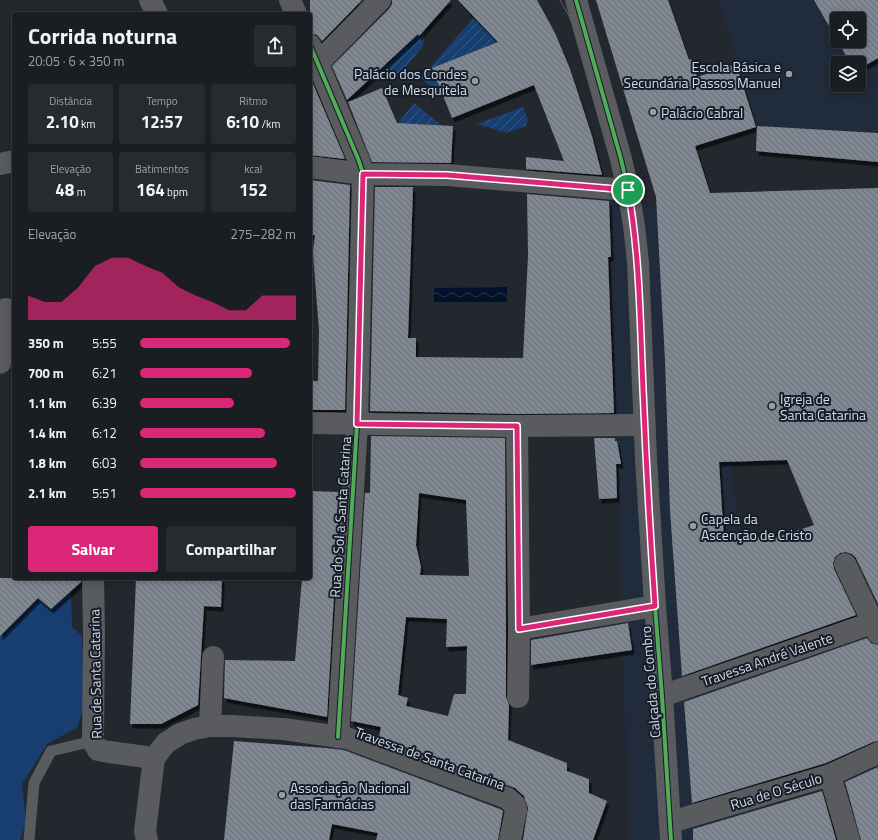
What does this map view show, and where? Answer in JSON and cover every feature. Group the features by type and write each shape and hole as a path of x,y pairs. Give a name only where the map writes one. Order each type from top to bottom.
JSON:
{"street":[{"path":"150,0 156,12"},
{"path":"290,0 295,12"},
{"path":"314,54 380,0"},
{"path":"565,0 573,13 592,57"},
{"path":"576,0 592,57"},
{"name":"Rua do Sol a Santa Catarina","path":"314,54 359,161 363,174 357,424 338,737"},
{"name":"Calçada do Combro","path":"592,57 630,200 638,262 644,425 671,831"},
{"path":"0,164 12,161"},
{"path":"312,167 363,174 447,175 630,200"},
{"path":"0,363 7,310"},
{"path":"312,423 517,426 644,425"},
{"path":"517,426 519,629 518,697"},
{"name":"Travessa André Valente","path":"662,696 875,628 845,564"},
{"name":"Rua de Santa Catarina","path":"93,580 93,741 98,750 154,758"},
{"path":"519,629 655,606"},
{"path":"210,726 213,657"},
{"name":"Travessa de Santa Catarina","path":"154,758 166,743 180,734 194,729 210,726 259,727 338,737 355,741 507,798 515,806 516,814 510,840"},
{"name":"Rua de O Século","path":"671,831 830,775 878,754"},
{"path":"147,840 146,831 154,758"},
{"path":"830,775 849,840"}],"lane":[{"path":"29,840 34,783 51,751 93,741"}],"shaded area":[{"name":"Escola Básica e Secundária Passos Manuel","path":"719,0 878,0 878,133 757,126"},
{"path":"474,17 498,42 432,68 444,98 421,78"},
{"path":"425,28 423,46 400,74 380,71"},
{"path":"414,103 441,125 398,123"},
{"path":"523,107 528,120 526,126 506,133 477,124"},
{"path":"609,198 707,218 766,815 765,840 629,840"},
{"path":"19,582 51,609 71,591 72,627 82,636 84,706 77,728 48,743 22,784 26,822 20,840 0,840 0,636"}],"water":[{"path":"507,287 507,302 434,302 434,288"}],"building":[{"path":"310,0 362,0 322,41 317,35 312,34 312,12 310,12"},
{"path":"392,0 451,0 419,36 418,34 347,100 332,66 389,9 392,4"},
{"path":"458,0 537,0 555,33 570,69 592,136 602,175 526,169 526,157 564,161 534,85 452,118 432,68 498,42"},
{"path":"596,0 668,0 689,60 691,59 697,77 736,64 756,127 695,146 710,193 878,188 878,604 856,558 852,554 846,552 840,553 835,557 833,563 834,569 856,615 682,676 670,511 665,360 656,197","holes":["787,460 814,525 763,542 761,537 724,540 719,462"]},
{"path":"814,0 878,0 878,58 866,65 866,56 846,56 842,48 866,48 866,12 830,12 830,28"},
{"path":"312,82 345,159 312,155"},
{"path":"382,88 397,123 453,126 451,163 372,162 348,102"},
{"path":"757,126 878,133 878,162 756,151"},
{"path":"312,180 350,185 345,410 312,410 312,381 318,381 319,330 313,251 315,235 312,235"},
{"path":"375,187 413,187 408,338 416,338 416,357 523,358 528,255 527,194 609,201 611,257 608,257 614,413 517,414 370,411"},
{"path":"371,436 505,438 506,697 509,705 508,740 567,763 567,771 589,779 589,793 607,801 593,840 523,840 528,808 524,796 515,788 379,737 381,727 351,721 365,493 370,493","holes":["419,493 466,500 469,576 420,575 421,567 416,545","406,617 447,619 446,647 467,646 466,694 454,694 448,716 406,706 408,698 398,695"]},
{"path":"594,438 615,438 615,441 617,441 621,464 616,464 617,498 599,499"},
{"path":"312,491 340,492 327,717 224,698 225,660 295,661 302,580 312,580"},
{"path":"0,578 12,578 12,580 81,580 81,582 51,609 38,598 0,636"},
{"path":"136,580 222,580 221,607 204,606 198,705 161,724 130,724"},
{"path":"628,623 632,650 531,665 531,640"},
{"path":"867,638 871,643 878,645 878,741 826,763 692,803 684,702"},
{"path":"234,741 344,750 500,809 503,811 498,840 376,840 378,833 332,824 329,840 224,840"},
{"path":"878,767 878,840 861,840 845,782"},
{"path":"822,791 836,840 693,840 693,829"}],"tram line":[{"path":"560,0 570,18 586,58 612,151 628,225 645,561 663,785 665,840"},
{"path":"569,0 575,19"},
{"path":"581,0 628,165 636,201 643,250 657,558 676,840"}],"cycle path":[{"path":"576,0 621,159 634,226 638,262 646,459 671,840"},
{"path":"312,50 359,161 363,174 357,424 338,737"}],"place":[{"name":"Escola Básica e Secundária Passos Manuel","path":"789,74"},
{"name":"Palácio dos Condes de Mesquitela","path":"475,81"},
{"name":"Palácio Cabral","path":"653,112"},
{"name":"Igreja de Santa Catarina","path":"772,406"},
{"name":"Capela da Ascenção de Cristo","path":"693,526"},
{"name":"Associação Nacional das Farmácias","path":"282,795"}],"route":[{"path":"363,174 447,175 628,190 632,210 638,262 646,460 655,606 519,629 517,426 357,424 363,174"}]}
